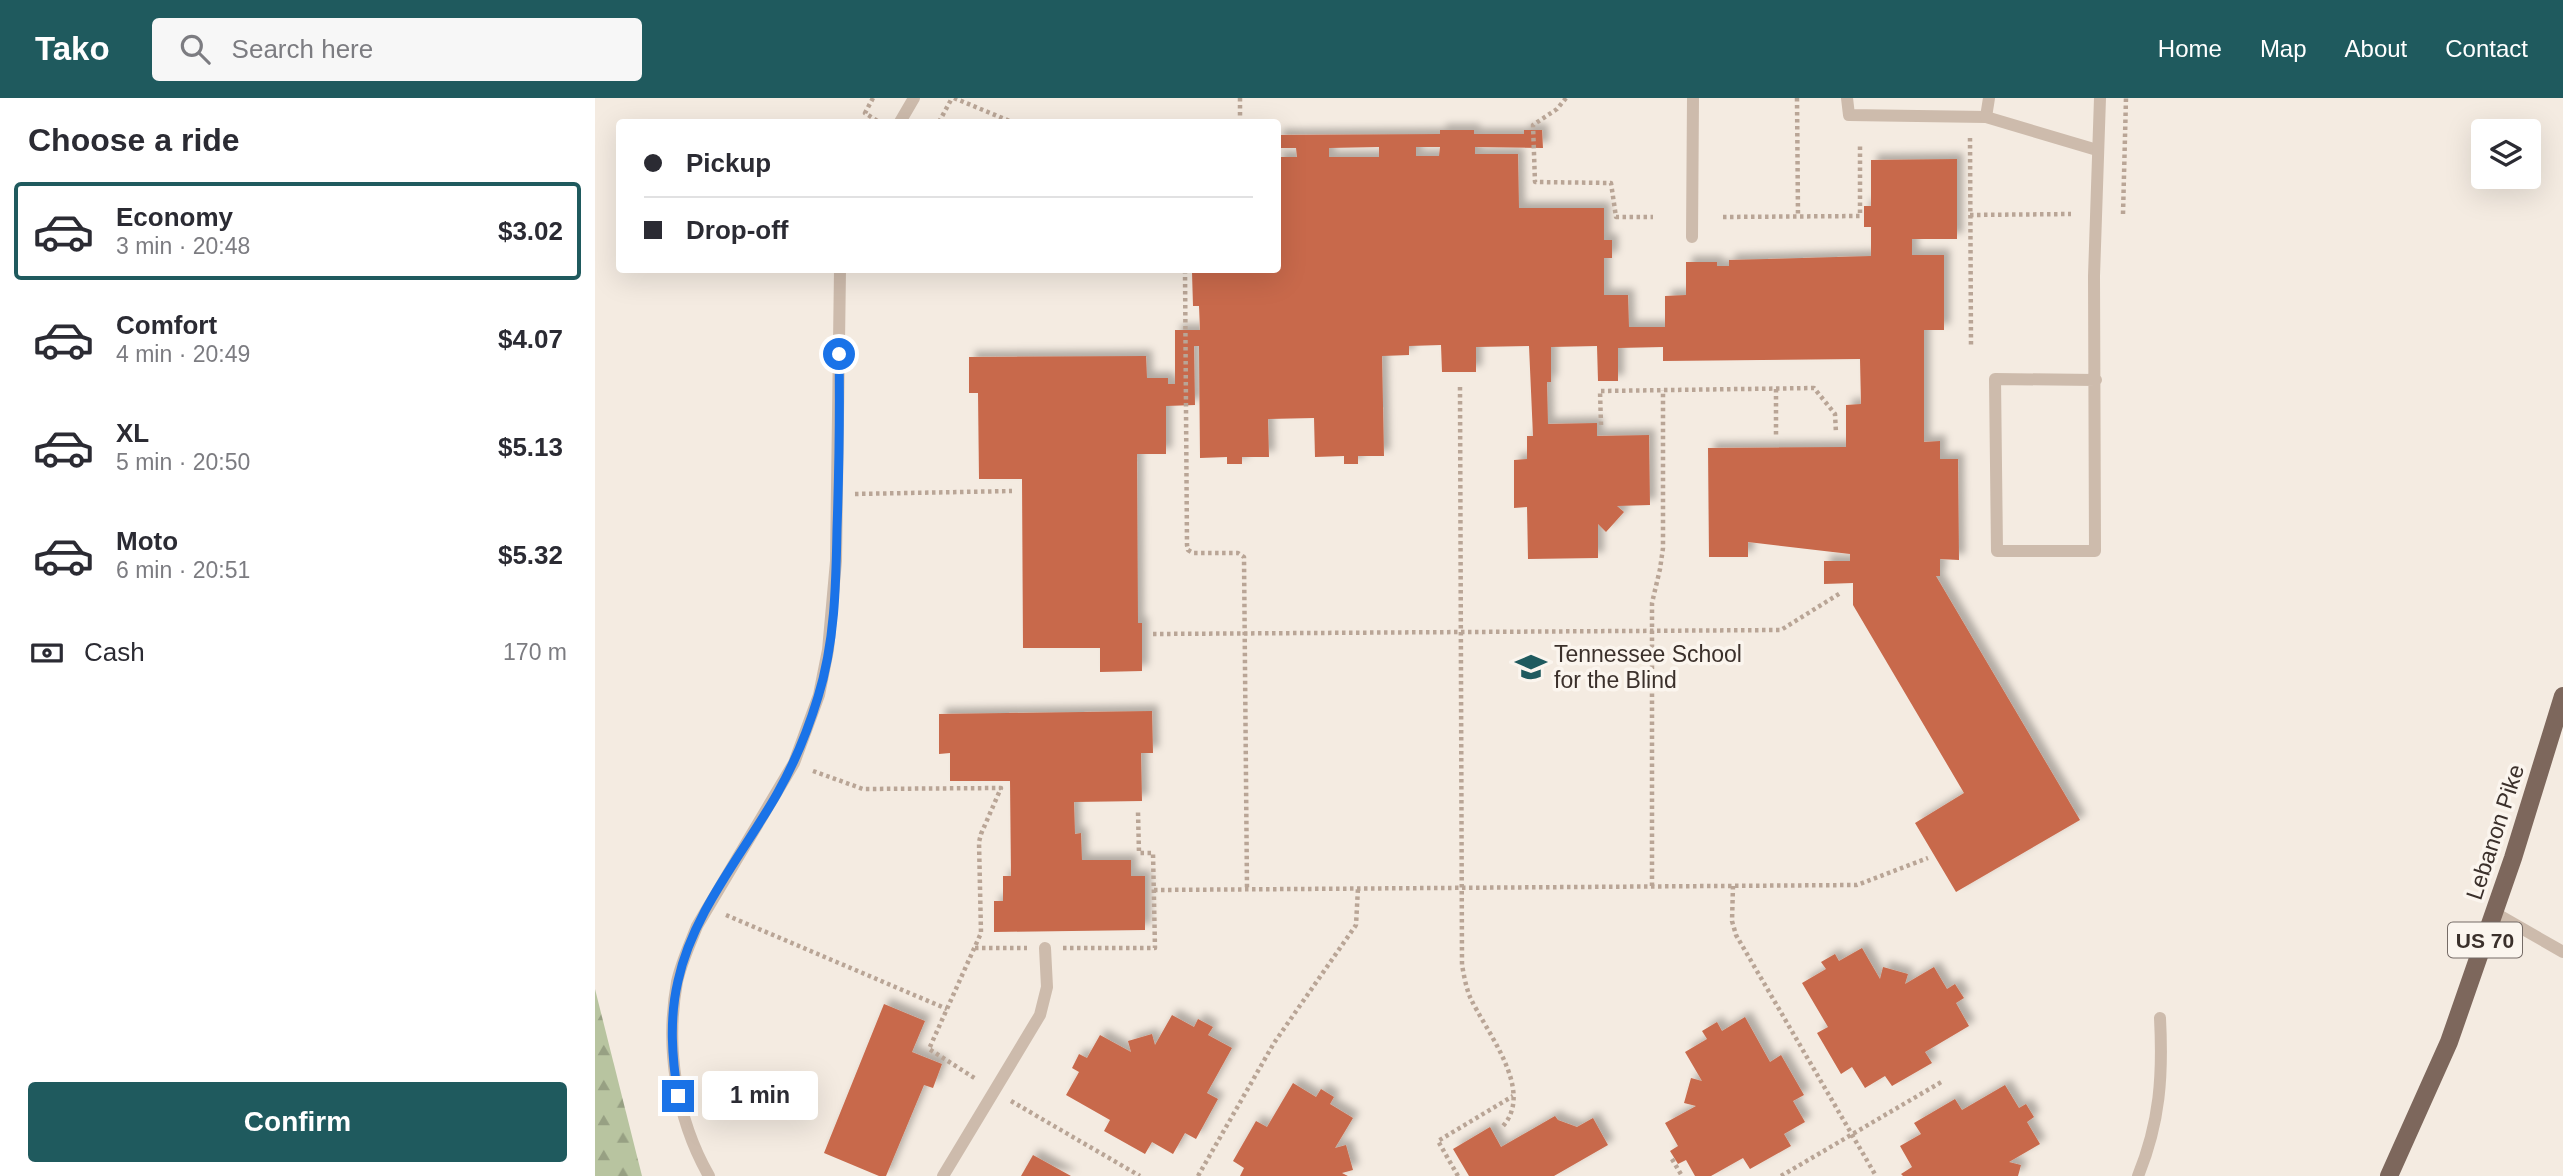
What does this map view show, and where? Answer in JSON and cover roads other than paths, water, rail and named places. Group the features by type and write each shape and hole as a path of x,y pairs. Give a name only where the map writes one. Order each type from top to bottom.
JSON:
{"main road":[{"name":"Lebanon Pike","path":"2389,1176 2449,1042 2495,913 2563,696"}],"lane":[{"path":"902,119 914,98"},
{"path":"1692,237 1693,98"},
{"path":"1847,98 1849,115 1986,117 2097,150"},
{"path":"1986,117 1989,98"},
{"path":"2096,380 1995,379 1997,551 2095,551 2096,380 2094,276 2100,98"},
{"path":"709,1176 682,1109 672,1058 677,982 685,955 708,907 794,763 819,695 834,607 840,273"},
{"path":"2495,913 2563,952"},
{"path":"943,1176 1043,1008 1047,988 1045,948"},
{"path":"2138,1176 2148,1153 2160,1096 2160,1018"}],"place":[{"name":"Tennessee School for the Blind","path":"1531,667"}]}
